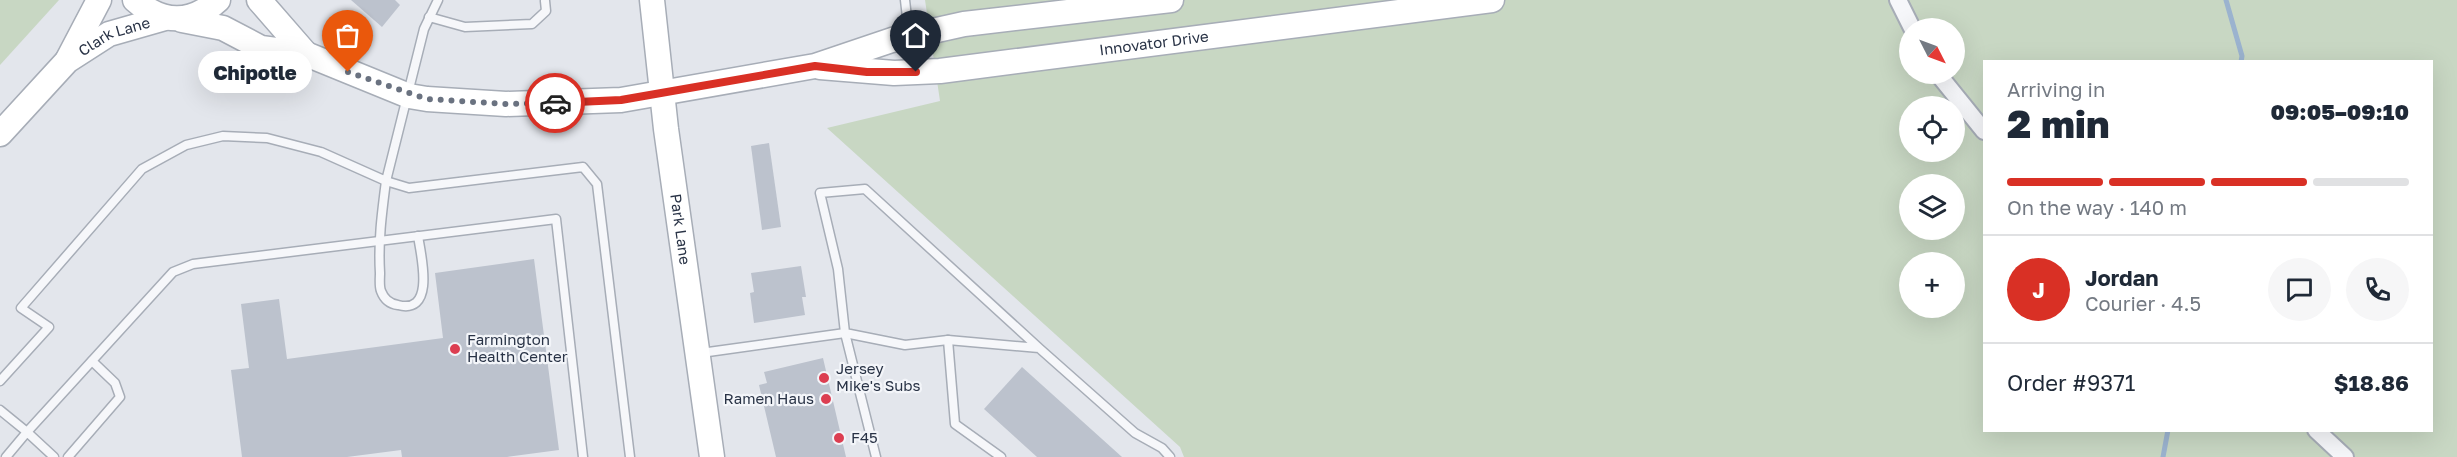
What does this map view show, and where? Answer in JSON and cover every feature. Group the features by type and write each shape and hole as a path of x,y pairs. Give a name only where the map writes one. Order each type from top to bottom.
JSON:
{"main road":[{"name":"Clark Lane","path":"67,62 99,0"},
{"path":"135,0 173,19 223,28 261,48 306,54"},
{"name":"Clark Lane","path":"0,134 67,62 109,34 199,14 218,0"},
{"path":"259,0 306,54"},
{"name":"Park Lane","path":"652,0 662,94 712,457"},
{"name":"Innovator Drive","path":"306,54 410,96 427,99 506,104 608,101 662,94 815,66 853,51 910,36 986,21 1171,0"},
{"name":"Innovator Drive","path":"815,66 894,73 940,71 1492,0"}],"street":[{"path":"1898,0 1907,18"},
{"path":"1946,84 1983,130"},
{"path":"2318,432 2345,457"}],"lane":[{"path":"418,236 424,282 421,296 414,304 401,306 389,303 381,291 378,241 386,181 429,17 438,0"},
{"path":"905,0 910,36"},
{"path":"429,17 465,27 532,24 546,11 545,1"},
{"path":"0,381 49,327 21,308 142,169 186,145 223,136 267,138 321,152 386,181 409,188 583,167 597,184 630,457"},
{"path":"876,457 845,333 838,269 820,193 865,189 1135,433 1162,448 1170,457"},
{"path":"6,457 173,272 193,264 556,219 583,457"},
{"path":"697,354 845,333 904,345 948,340 1039,348"},
{"path":"948,340 955,424 1001,457"},
{"path":"68,457 120,397 115,383 92,361"},
{"path":"0,411 54,457"},
{"path":"1154,457 1162,448"}],"green space":[{"path":"0,0 59,0 0,65"},
{"path":"925,0 2457,0 2457,457 1184,457 1180,447 827,128 940,101"}],"building":[{"path":"351,0 395,0 400,5 382,27"},
{"path":"769,143 781,227 762,230 751,146"},
{"name":"Farmington Health Center","path":"534,259 559,450 507,457 402,457 401,450 347,457 242,457 231,370 249,368 241,304 279,299 287,359 443,338 435,273"},
{"path":"801,266 806,297 802,297 805,315 754,323 750,293 754,292 751,273"},
{"path":"823,358 846,457 776,457 759,385 767,383 764,372"},
{"path":"1022,367 1122,457 1037,457 984,409"}],"waterway":[{"path":"2226,0 2241,60"},
{"path":"2163,457 2168,432"}],"way so far":[{"path":"348,72 410,96 427,99 506,104 555,103"}],"place":[{"name":"Chipotle","path":"348,72"},
{"name":"Farmington Health Center","path":"455,349"},
{"name":"Jersey Mike's Subs","path":"824,378"},
{"name":"Ramen Haus","path":"826,399"},
{"name":"F45","path":"839,438"}],"route":[{"path":"555,103 621,100 815,66 867,72 916,72"}]}
